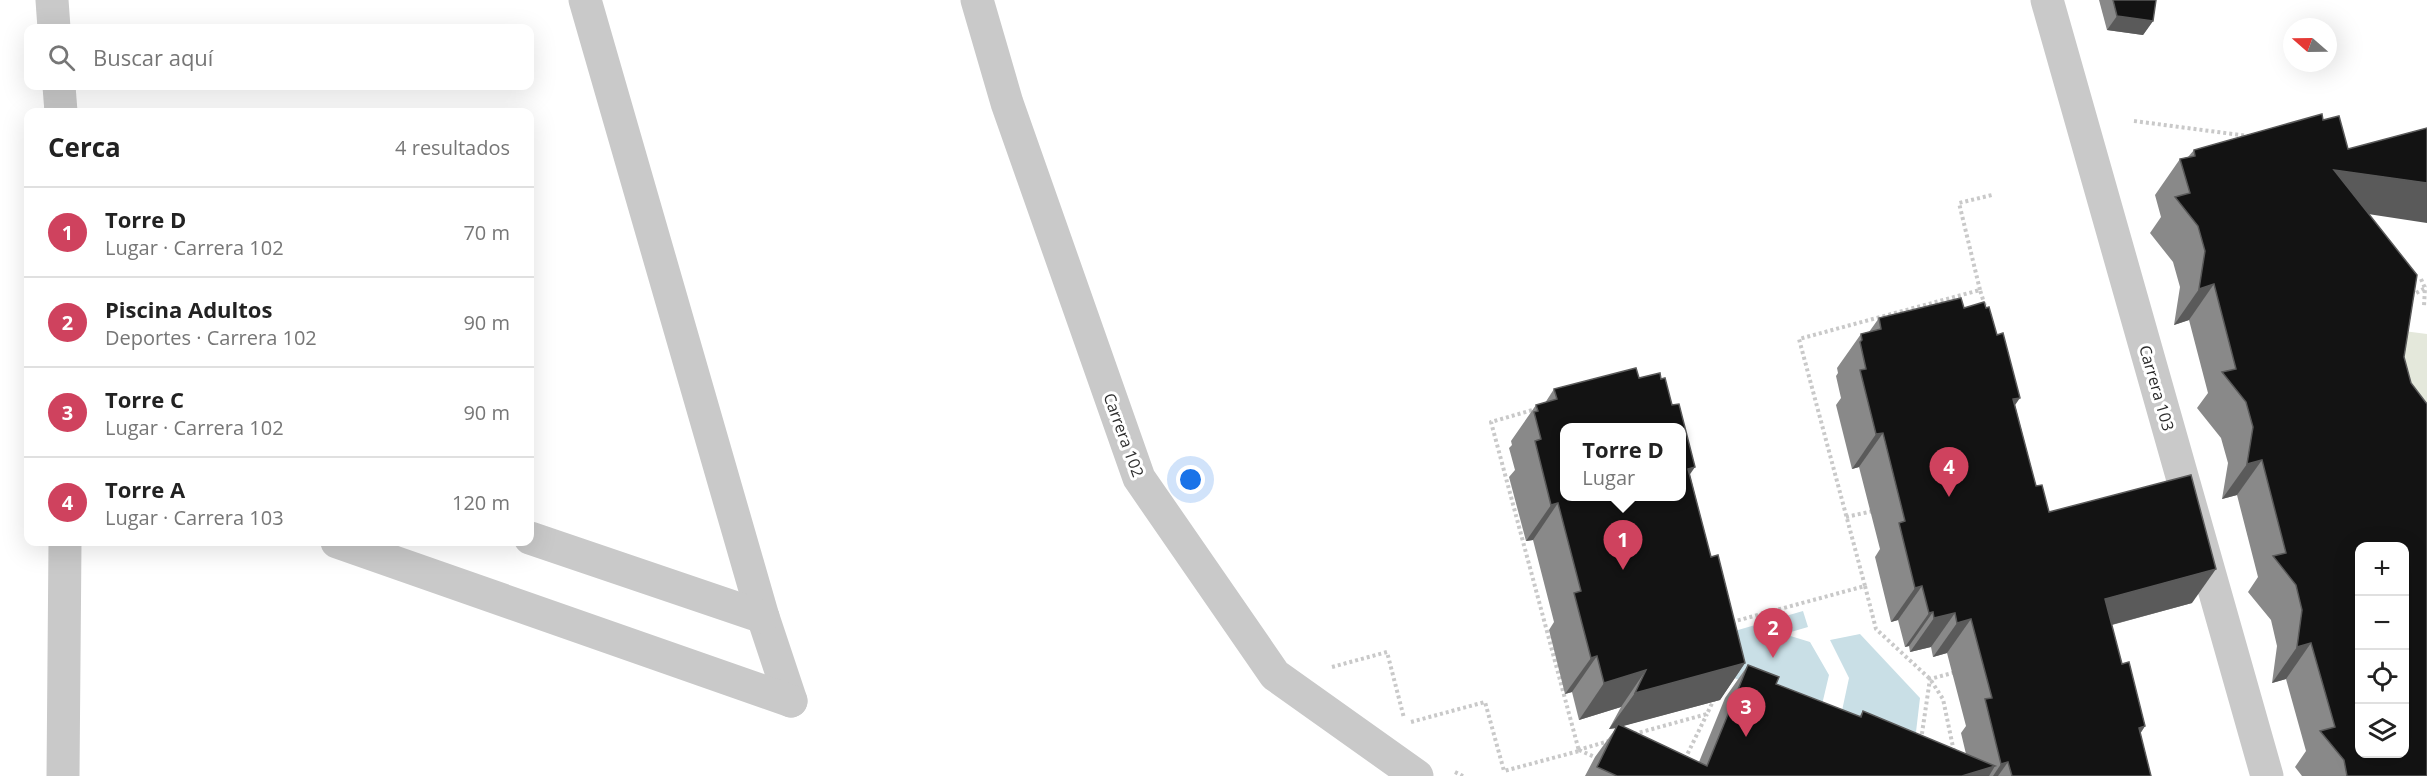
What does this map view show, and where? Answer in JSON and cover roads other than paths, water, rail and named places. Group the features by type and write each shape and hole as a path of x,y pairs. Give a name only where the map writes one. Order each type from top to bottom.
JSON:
{"street":[{"path":"52,0 54,24"},
{"path":"348,546 791,701 763,617 585,0"},
{"name":"Carrera 102","path":"977,0 1007,103 1139,478 1275,675 1417,776"},
{"name":"Carrera 103","path":"2047,0 2267,776"},
{"path":"59,90 61,108"},
{"path":"534,539 763,617"},
{"path":"63,776 65,546"}],"water":[{"path":"1803,611 1808,627 1784,634 1810,642 1829,675 1820,713 1732,677 1721,635"},
{"path":"1860,634 1920,698 1914,749 1840,720 1849,678 1830,640"}],"place":[{"name":"Torre A","path":"1949,497"},
{"name":"Torre D","path":"1623,570"},
{"name":"Piscina Adultos","path":"1773,658"},
{"name":"Torre C","path":"1746,737"}]}
